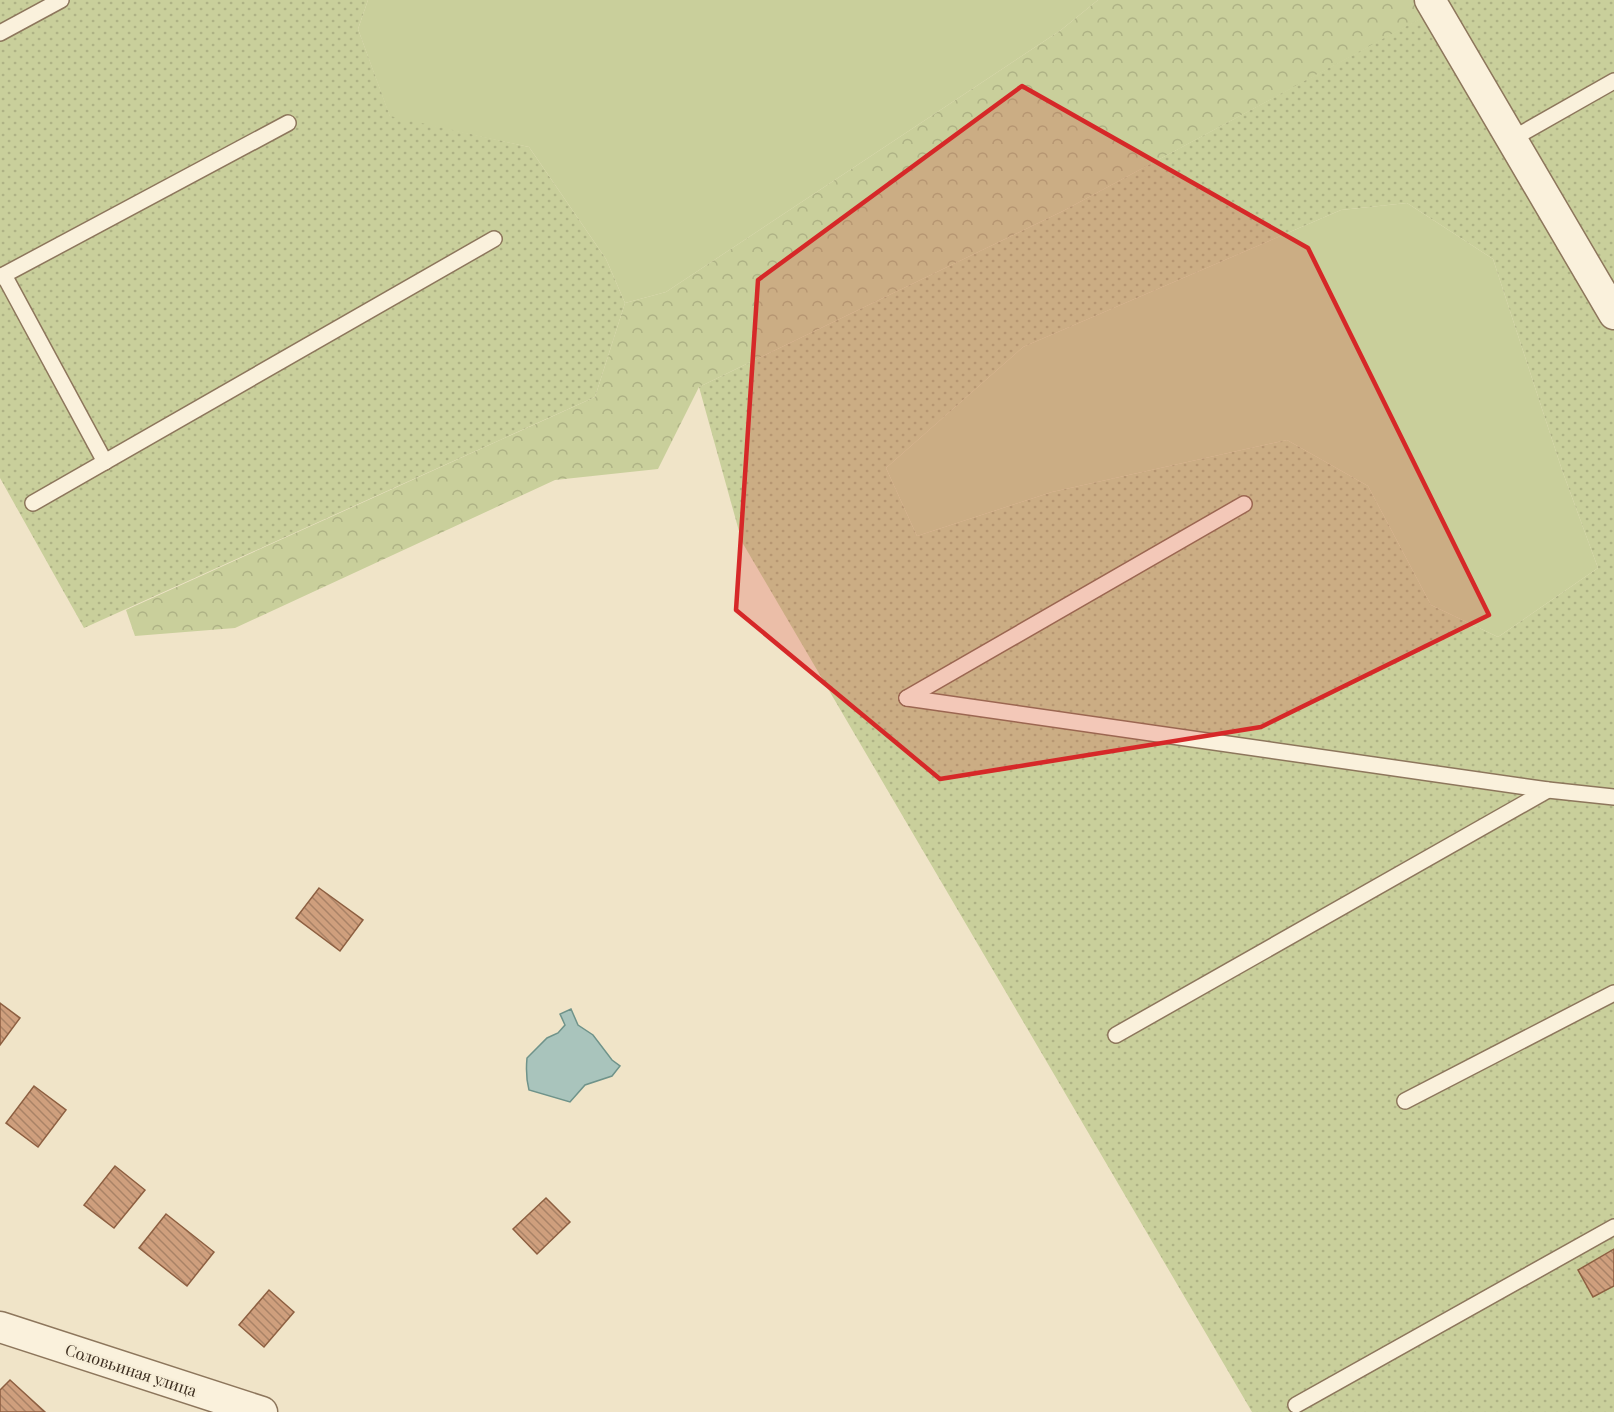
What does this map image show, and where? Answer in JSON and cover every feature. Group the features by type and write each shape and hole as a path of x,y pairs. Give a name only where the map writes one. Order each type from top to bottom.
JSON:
{"street":[{"path":"1430,0 1613,310"},
{"name":"Соловьиная улица","path":"0,1327 262,1412"}],"lane":[{"path":"0,33 61,0"},
{"path":"1512,139 1614,81"},
{"path":"105,462 2,276 288,123"},
{"path":"33,503 495,239"},
{"path":"1244,504 908,698 1548,790 1614,797"},
{"path":"1116,1035 1548,790"},
{"path":"1404,1101 1614,993"},
{"path":"1296,1406 1614,1227"}],"highlighted area":[{"path":"1022,86 1308,248 1489,615 1261,727 940,779 736,610 758,280"}],"green space":[{"path":"0,0 368,0 358,29 390,116 529,147 606,259 625,303 595,397 84,628 0,478"},
{"path":"368,0 1098,0 1061,30 666,292 625,303 606,259 529,147 390,117 358,29"},
{"path":"1098,0 1419,0 1430,14 1063,211 699,387 658,469 555,480 235,628 135,636 126,610 595,397 625,303 666,292 1061,30"},
{"path":"1419,0 1614,0 1614,1412 1252,1412 742,542 699,387 1063,211 1429,14","holes":["1407,203 1493,259 1562,470 1598,568 1498,637 1431,605 1368,486 1287,440 1052,492 917,536 886,468 1023,347 1341,210"]},
{"path":"1407,203 1493,259 1562,470 1598,568 1498,637 1431,605 1368,486 1287,440 1052,492 917,536 886,468 1023,347 1341,210"}],"water":[{"path":"571,1009 578,1025 593,1035 612,1060 620,1066 612,1076 585,1085 570,1102 529,1090 526,1070 527,1058 547,1038 558,1033 565,1025 560,1014"}],"building":[{"path":"319,888 363,920 340,951 296,918"},
{"path":"0,1003 20,1018 0,1045"},
{"path":"34,1086 66,1110 38,1147 6,1123"},
{"path":"115,1166 145,1190 114,1228 84,1205"},
{"path":"546,1198 570,1222 537,1254 513,1229"},
{"path":"166,1214 214,1252 187,1286 139,1248"},
{"path":"1614,1249 1614,1286 1593,1297 1578,1270"},
{"path":"269,1290 294,1312 264,1347 239,1325"},
{"path":"10,1380 45,1412 0,1412 0,1390"}]}
